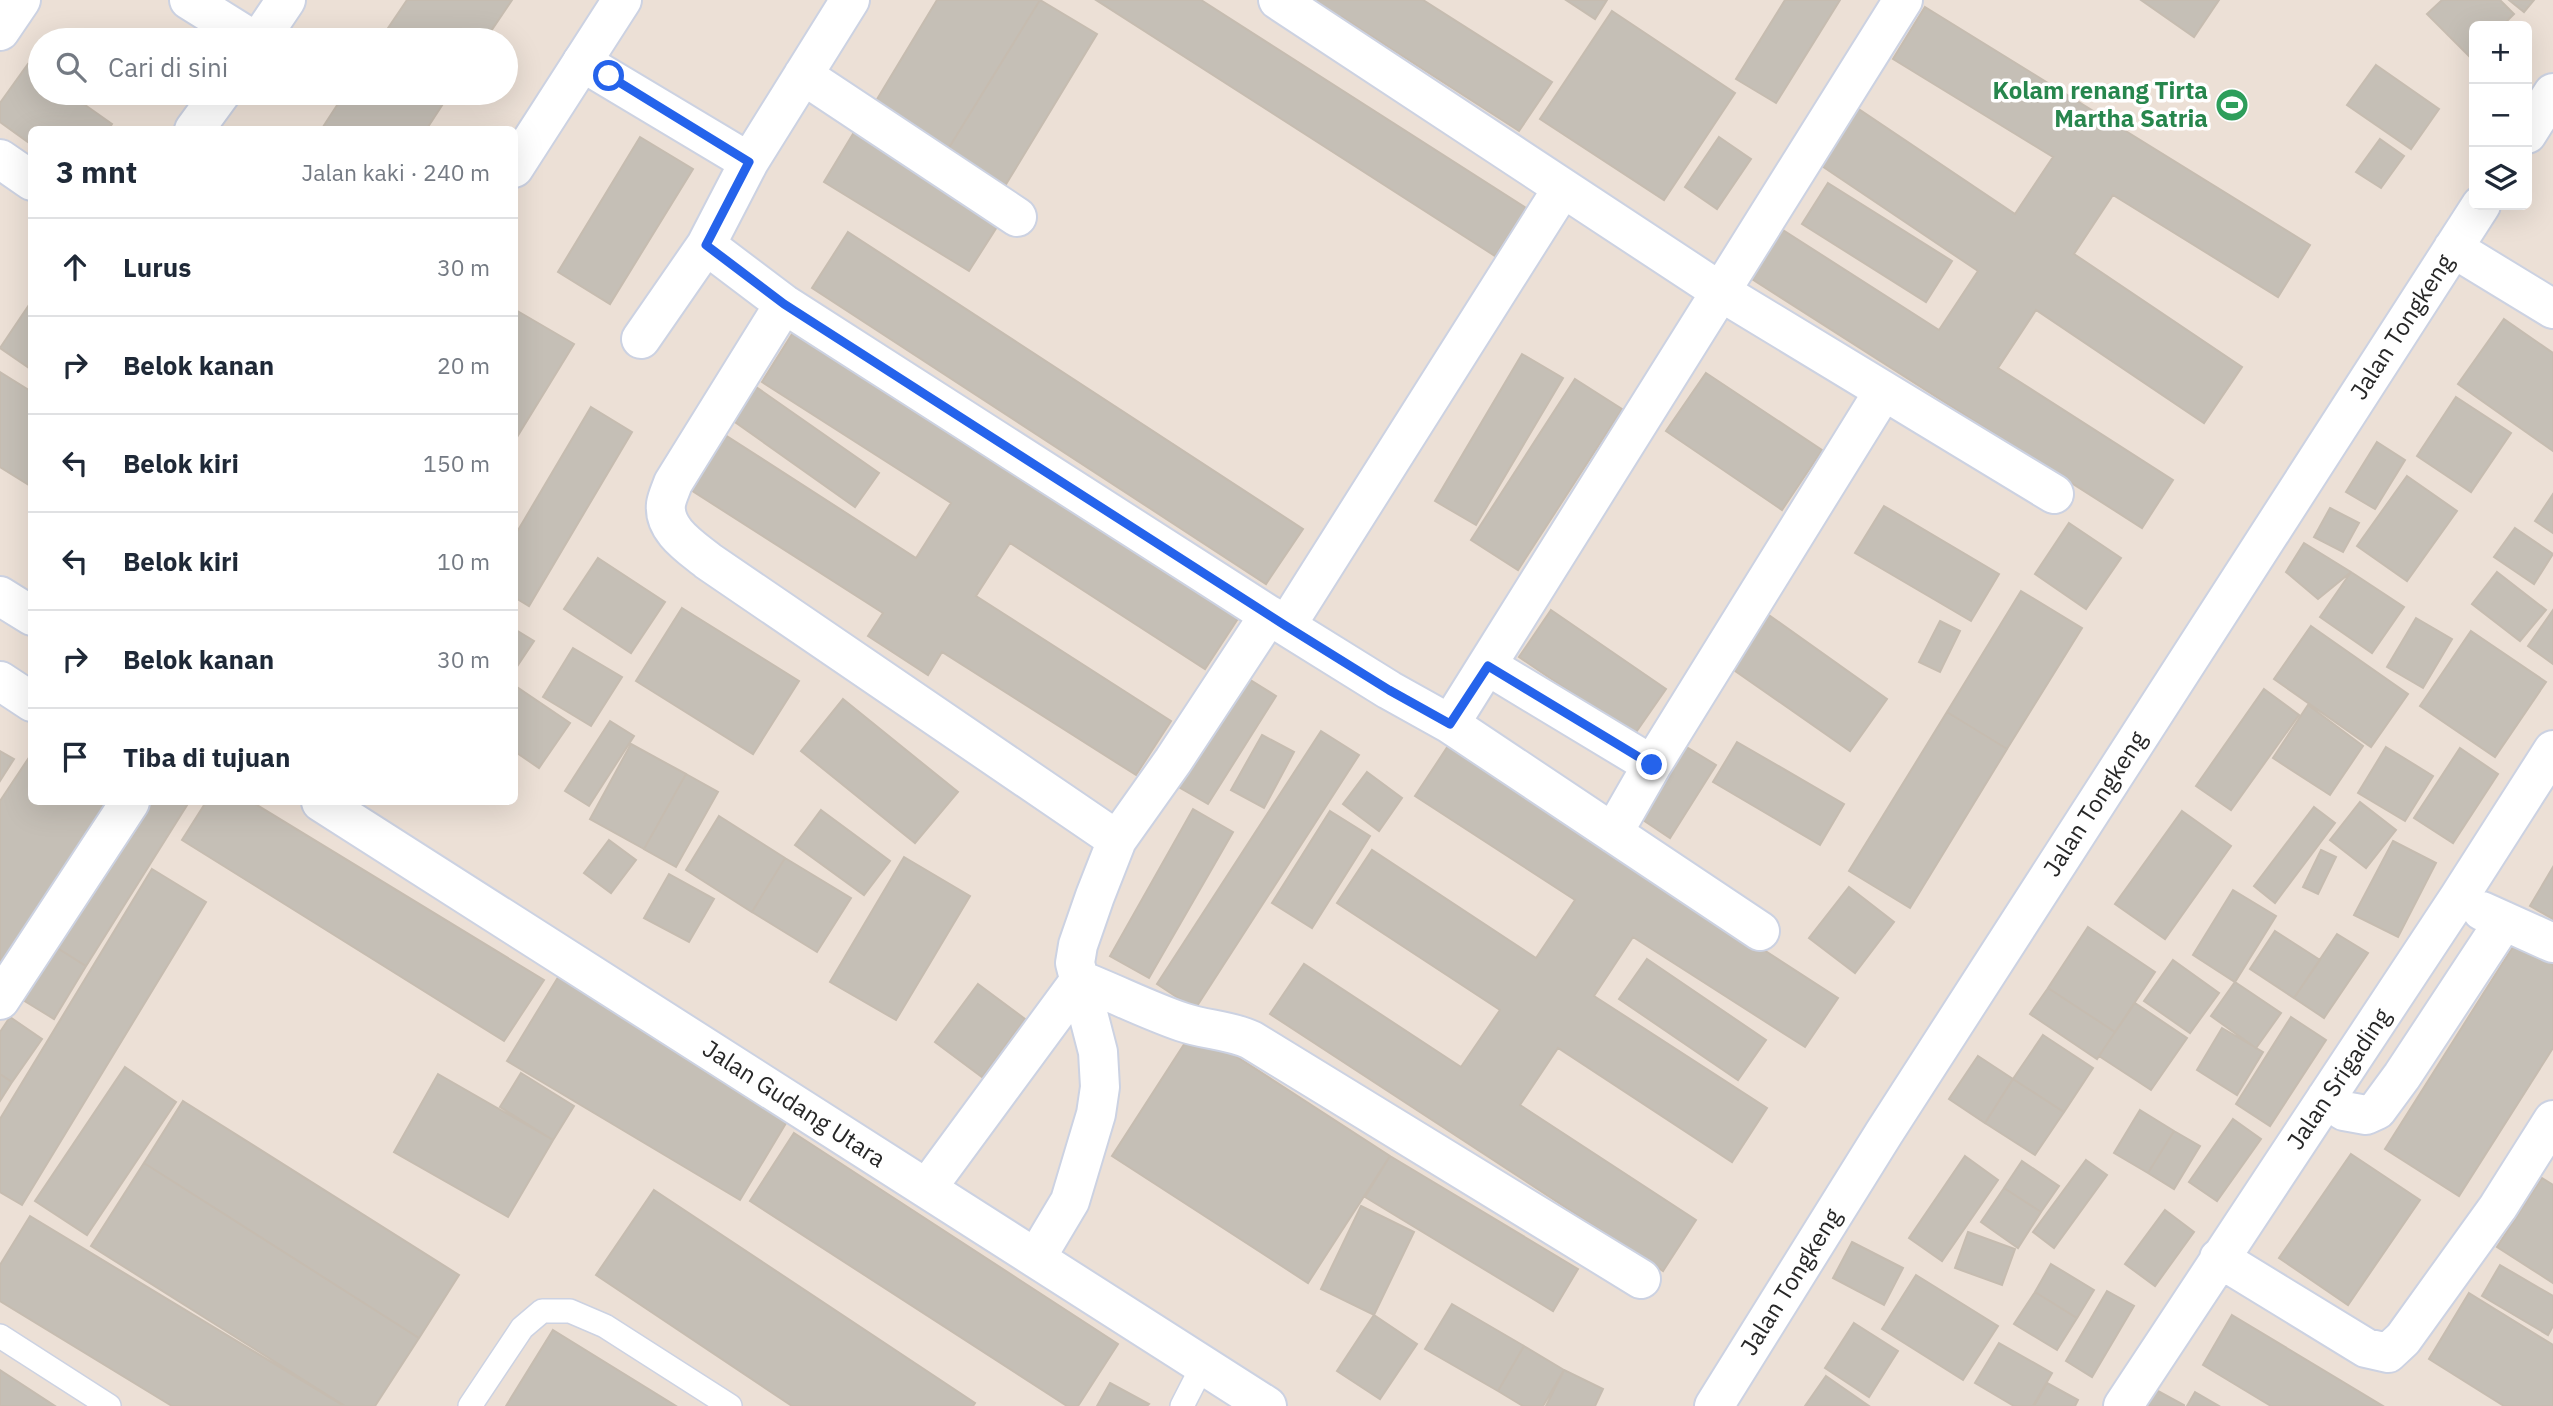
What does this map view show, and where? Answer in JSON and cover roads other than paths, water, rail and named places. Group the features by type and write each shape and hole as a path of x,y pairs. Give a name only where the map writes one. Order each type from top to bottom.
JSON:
{"street":[{"path":"0,31 22,0"},
{"path":"189,0 234,28"},
{"path":"267,28 286,0"},
{"path":"518,162 622,0"},
{"path":"642,339 706,245 749,162 850,0"},
{"path":"1278,0 1721,292 2054,494"},
{"path":"1450,724 1903,0"},
{"path":"582,62 749,162"},
{"path":"803,75 1017,217"},
{"path":"2532,126 2553,93"},
{"path":"197,126 212,105"},
{"path":"0,159 28,178"},
{"path":"1035,1258 1070,1201 1096,1114 1100,1087 1098,1052 1075,963 1078,945 1117,841 1278,620 1562,189"},
{"name":"Jalan Tongkeng","path":"1714,1406 1884,1133 2478,210"},
{"path":"706,245 784,304 1278,620 1389,690 1450,724 1760,931"},
{"path":"2453,248 2553,309"},
{"path":"784,304 673,483 665,506 671,525 681,540 708,561 1117,841"},
{"path":"1613,833 1652,765 1883,392"},
{"path":"0,596 28,613"},
{"path":"1488,666 1652,765"},
{"path":"0,681 28,699"},
{"name":"Jalan Srigading","path":"2123,1406 2553,750"},
{"path":"0,1000 128,805"},
{"name":"Jalan Gudang Utara","path":"326,805 1267,1406"},
{"path":"2459,897 2504,922 2553,943"},
{"path":"2326,1098 2344,1111 2366,1115 2377,1110 2504,922"},
{"path":"927,1188 1080,980"},
{"path":"1080,980 1181,1022 1208,1030 1238,1034 1251,1040 1641,1279"},
{"path":"2219,1258 2367,1348 2388,1353 2403,1339 2498,1207 2553,1120"}],"lane":[{"path":"470,1406 522,1328 542,1311 569,1311 604,1326 730,1406"},
{"path":"0,1336 110,1406"},
{"path":"1182,1406 1203,1365"}],"place":[{"name":"Kolam renang Tirta Martha Satria","path":"2232,105"}]}
